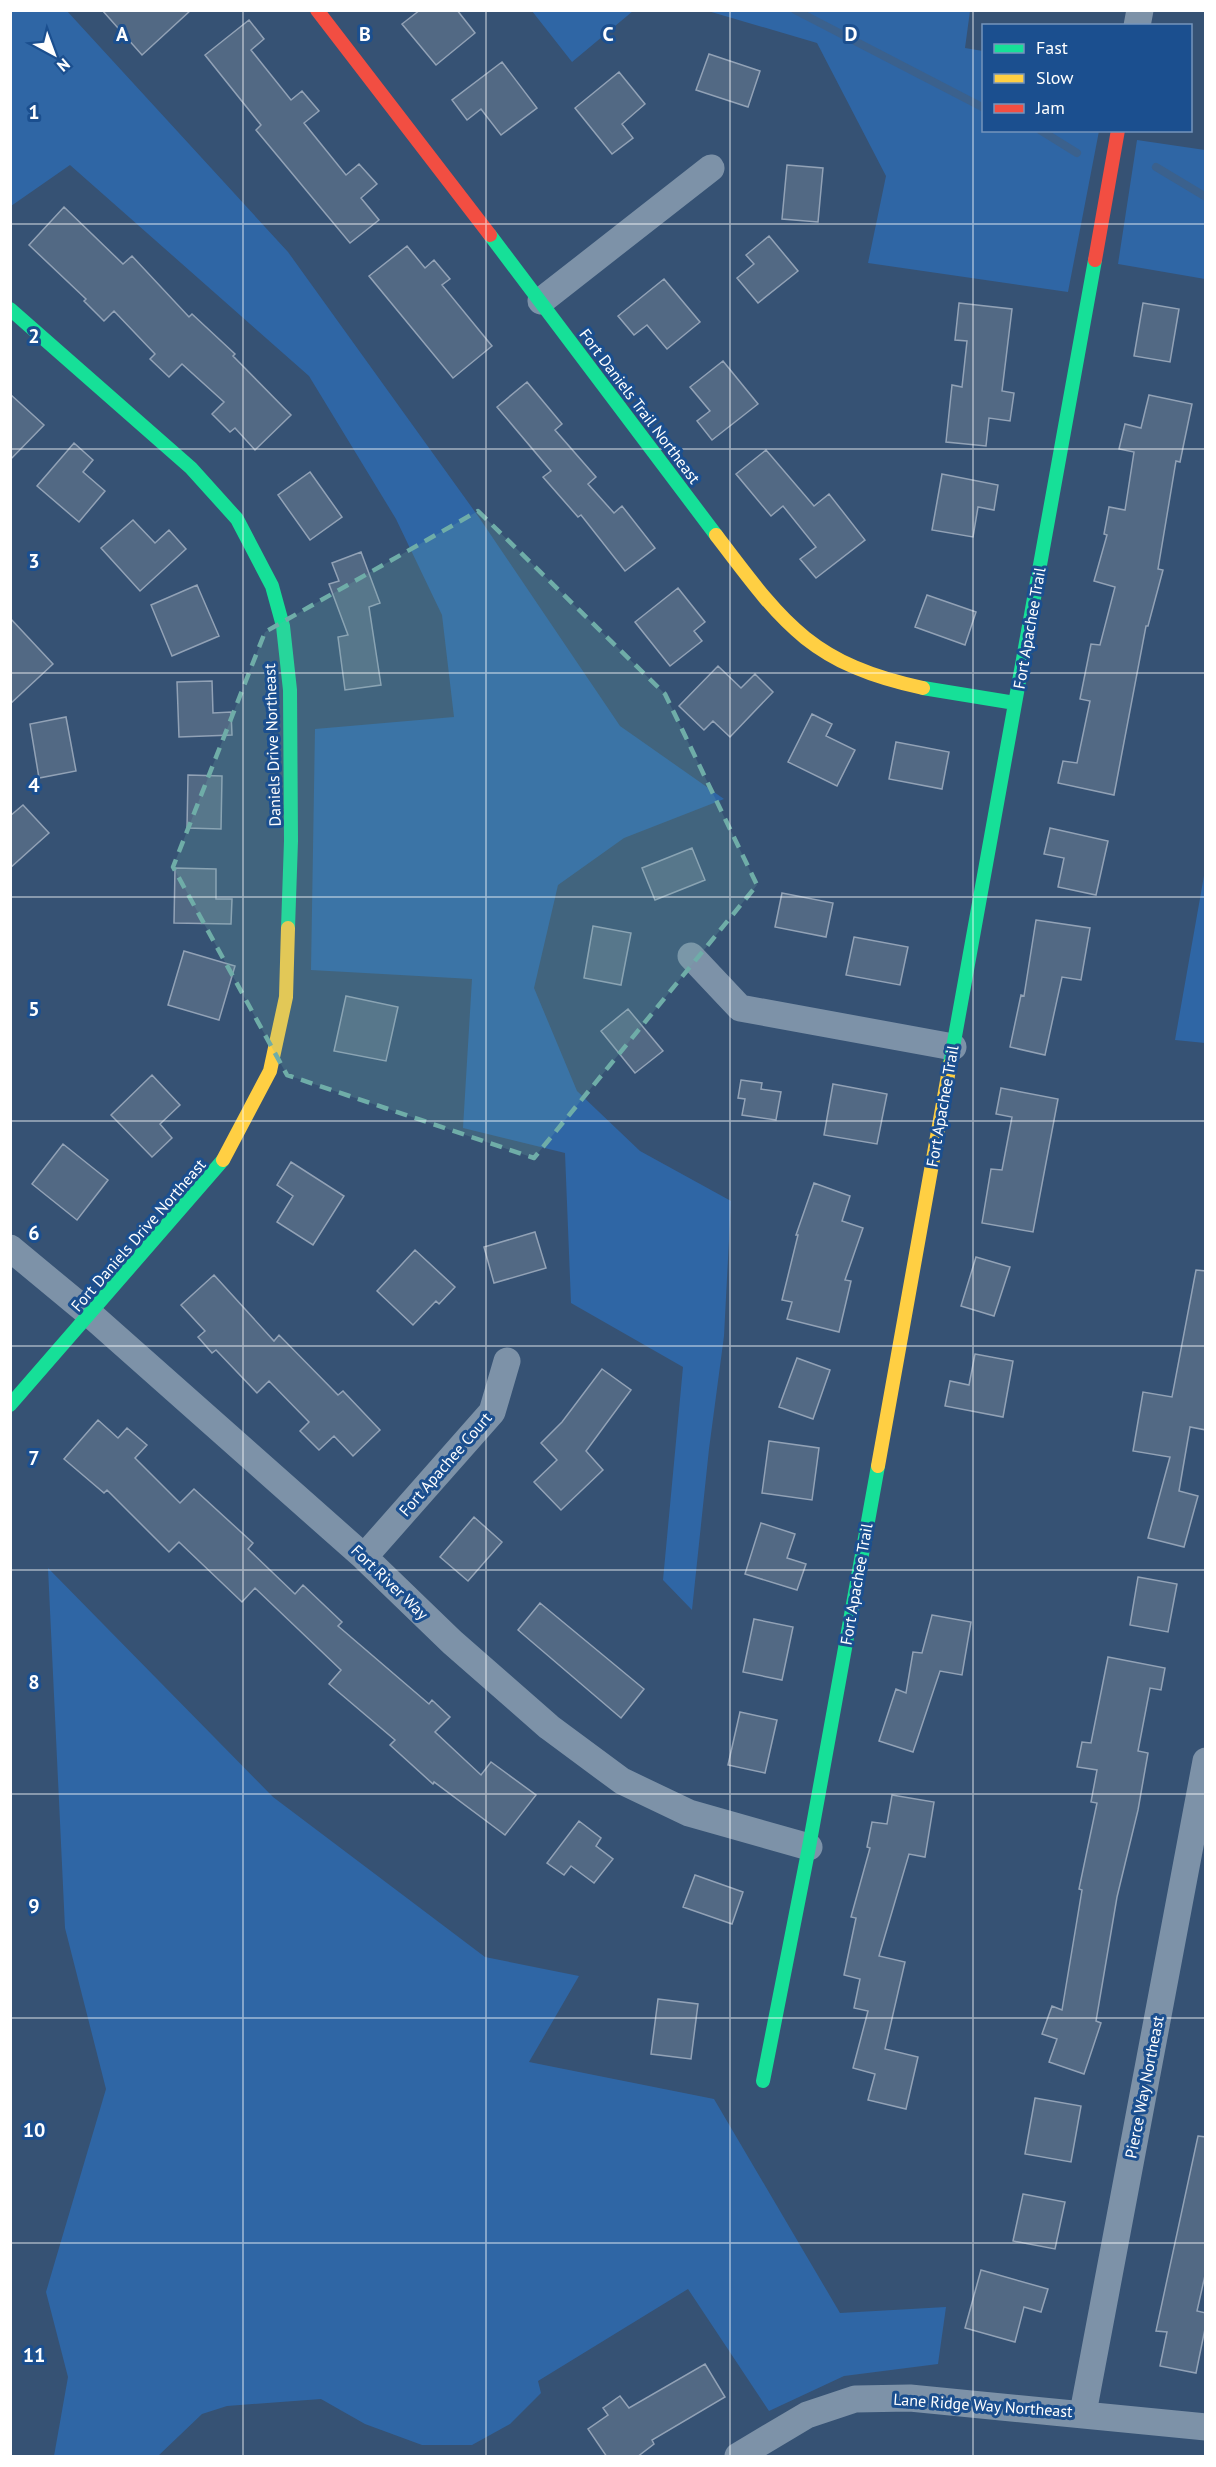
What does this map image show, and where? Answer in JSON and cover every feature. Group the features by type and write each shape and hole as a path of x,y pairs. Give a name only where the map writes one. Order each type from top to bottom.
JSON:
{"street":[{"name":"Fort Daniels Trail Northeast","path":"317,10 541,301 771,606 800,636 829,656 885,680 1015,703"},
{"name":"Fort Apachee Trail","path":"763,2081 809,1847 1118,132"},
{"path":"541,301 711,168"},
{"name":"Daniels Drive Northeast","path":"10,309 191,468 237,519 272,586 283,626 290,690 291,841 286,997 270,1071"},
{"path":"691,956 740,1008 952,1047"},
{"name":"Fort Daniels Drive Northeast","path":"10,1405 92,1315 220,1165 270,1071"},
{"name":"Fort River Way","path":"10,1248 92,1315 364,1557 452,1642 549,1727 622,1781 689,1813 809,1847"},
{"name":"Fort Apachee Court","path":"364,1557 492,1412 507,1361"},
{"name":"Pierce Way Northeast","path":"1083,2413 1206,1761"},
{"name":"Lane Ridge Way Northeast","path":"738,2457 807,2415 855,2399 910,2398 1083,2413 1206,2427"}],"highlighted area":[{"path":"478,511 665,694 757,885 534,1158 287,1075 173,867 265,632"}],"shaded area":[{"path":"11,10 67,11 288,252 478,516 620,726 724,799 624,838 558,885 534,988 577,1091 640,1151 731,1201 724,1336 692,1610 663,1580 683,1367 571,1303 565,1153 463,1128 472,979 311,970 315,729 454,717 442,615 396,519 309,376 70,165 11,206"},
{"path":"532,11 633,11 572,62"},
{"path":"708,11 970,11 965,48 982,51 982,132 1099,132 1068,292 868,263 886,176 817,43"},
{"path":"1137,140 1205,150 1205,279 1118,264"},
{"path":"1205,870 1205,1043 1175,1040"},
{"path":"48,1568 273,1797 485,1957 579,1976 529,2062 714,2099 840,2313 946,2307 938,2364 844,2376 769,2411 688,2289 538,2381 541,2393 510,2424 472,2445 422,2445 365,2424 321,2399 227,2406 202,2414 158,2456 54,2456 68,2377 46,2292 106,2089 65,1928"}],"building":[{"path":"102,10 191,10 142,55"},
{"path":"420,10 457,10 475,33 436,65 402,24"},
{"path":"249,20 264,39 251,50 291,100 302,91 319,111 304,123 346,175 359,164 377,184 361,198 379,220 350,243 256,130 261,125 205,55"},
{"path":"709,54 760,71 748,107 696,90"},
{"path":"502,62 537,108 501,135 481,109 467,120 452,100"},
{"path":"619,72 645,104 622,124 633,138 612,154 575,108"},
{"path":"787,165 823,168 818,222 782,219"},
{"path":"64,207 123,264 132,256 189,317 192,314 235,354 233,356 291,415 255,450 235,428 230,432 212,414 224,402 182,364 169,377 150,359 155,354 114,311 104,321 84,301 86,299 29,245"},
{"path":"769,236 798,271 758,303 737,278 754,264 746,255"},
{"path":"407,246 425,268 434,260 450,279 442,285 492,346 453,378 369,276"},
{"path":"664,279 700,322 667,349 647,325 634,335 618,316"},
{"path":"959,303 1012,309 1002,391 1014,393 1010,421 989,418 986,446 946,442 952,385 962,387 967,341 955,340"},
{"path":"1143,303 1179,309 1170,362 1134,356"},
{"path":"723,361 758,404 712,440 697,421 710,411 690,387"},
{"path":"527,382 562,424 555,430 596,477 588,484 614,513 622,506 655,548 625,571 581,515 578,517 543,477 551,471 497,407"},
{"path":"10,394 44,425 10,460"},
{"path":"1149,395 1192,404 1180,462 1176,461 1158,569 1163,570 1148,626 1146,626 1114,795 1058,783 1063,761 1077,763 1090,701 1080,699 1091,644 1100,645 1115,587 1094,581 1107,535 1104,534 1109,507 1125,510 1134,452 1119,449 1125,424 1141,428"},
{"path":"74,443 93,460 83,472 105,491 79,522 37,486"},
{"path":"766,450 814,506 829,494 865,540 816,578 800,559 816,547 783,506 771,516 736,474"},
{"path":"310,472 342,517 310,540 278,495"},
{"path":"942,474 998,485 994,510 978,507 973,537 932,530"},
{"path":"133,520 155,543 169,530 186,549 140,591 101,548"},
{"path":"361,552 380,603 369,607 381,685 345,690 338,637 348,635 329,584 339,581 332,563"},
{"path":"197,585 219,636 172,656 151,605"},
{"path":"678,588 705,622 694,631 702,641 670,666 635,622"},
{"path":"927,595 976,612 965,645 915,627"},
{"path":"10,618 53,664 10,704"},
{"path":"718,666 741,688 755,674 773,692 730,737 713,721 704,730 679,706"},
{"path":"212,681 213,713 231,712 232,735 179,737 177,682"},
{"path":"812,714 832,724 826,736 855,750 837,786 788,762"},
{"path":"66,717 76,771 39,778 30,724"},
{"path":"896,742 949,752 942,789 889,779"},
{"path":"188,775 222,776 221,829 187,828"},
{"path":"23,805 49,833 10,868 10,816"},
{"path":"1050,828 1108,841 1096,895 1058,887 1064,858 1044,854"},
{"path":"692,848 705,880 655,900 642,868"},
{"path":"175,868 216,869 216,899 232,899 231,924 174,923"},
{"path":"782,893 833,903 826,937 775,927"},
{"path":"1036,920 1090,928 1081,980 1062,977 1045,1055 1010,1047 1021,995 1024,996"},
{"path":"593,926 631,933 621,985 584,978"},
{"path":"854,937 908,947 900,985 846,975"},
{"path":"184,951 235,966 219,1020 168,1005"},
{"path":"346,996 398,1007 386,1061 334,1051"},
{"path":"628,1009 663,1051 635,1073 601,1031"},
{"path":"152,1075 180,1105 160,1124 172,1138 152,1157 111,1115"},
{"path":"741,1080 762,1083 761,1089 781,1092 776,1120 742,1115 745,1099 738,1098"},
{"path":"833,1084 887,1094 877,1144 824,1135"},
{"path":"1001,1088 1058,1099 1033,1232 982,1223 991,1169 1002,1170 1012,1117 996,1114"},
{"path":"63,1144 108,1180 77,1220 32,1184"},
{"path":"291,1162 344,1196 313,1245 277,1222 293,1196 277,1185"},
{"path":"814,1183 850,1196 842,1221 863,1228 845,1280 851,1281 839,1332 787,1319 792,1302 782,1300 798,1235 796,1235"},
{"path":"535,1232 546,1268 494,1283 484,1247"},
{"path":"415,1250 455,1287 439,1304 436,1301 413,1325 377,1291"},
{"path":"976,1257 1010,1267 994,1316 961,1306"},
{"path":"1196,1270 1206,1271 1206,1430 1190,1427 1179,1491 1198,1496 1184,1547 1148,1538 1170,1457 1133,1451 1143,1392 1172,1397"},
{"path":"214,1275 274,1341 279,1335 338,1395 343,1391 380,1430 353,1456 334,1436 319,1450 300,1431 309,1422 269,1381 257,1393 216,1350 212,1353 198,1337 205,1331 181,1305"},
{"path":"975,1354 1013,1361 1003,1417 945,1406 950,1381 969,1385"},
{"path":"797,1358 830,1370 813,1419 779,1407"},
{"path":"602,1369 631,1390 586,1451 603,1470 561,1510 534,1482 557,1460 541,1443 562,1422"},
{"path":"98,1420 118,1438 127,1428 147,1445 135,1458 180,1503 194,1489 253,1543 248,1549 295,1594 303,1585 342,1622 338,1626 429,1704 432,1700 450,1717 435,1732 481,1775 491,1762 536,1795 505,1835 434,1782 433,1784 390,1745 395,1740 329,1684 341,1670 255,1588 242,1602 179,1542 169,1552 107,1490 104,1493 64,1459"},
{"path":"769,1441 819,1448 812,1500 762,1493"},
{"path":"474,1517 502,1542 468,1581 440,1557"},
{"path":"761,1523 795,1534 787,1558 806,1564 797,1590 745,1574"},
{"path":"1138,1577 1177,1584 1168,1632 1130,1625"},
{"path":"540,1603 644,1689 621,1718 518,1630"},
{"path":"932,1615 971,1622 962,1675 940,1671 913,1752 879,1741 896,1689 906,1693 913,1652 922,1653"},
{"path":"754,1619 793,1627 782,1680 743,1672"},
{"path":"1108,1657 1165,1668 1161,1690 1150,1688 1138,1751 1148,1753 1138,1810 1117,1897 1096,2021 1101,2023 1084,2074 1049,2062 1057,2039 1042,2034 1052,2006 1062,2010 1082,1890 1079,1889 1097,1803 1091,1802 1097,1770 1077,1767 1082,1742 1091,1743"},
{"path":"740,1712 777,1720 765,1773 728,1765"},
{"path":"892,1795 934,1802 925,1857 909,1854 879,1956 905,1962 885,2049 918,2057 906,2109 868,2100 875,2074 853,2068 868,2011 854,2008 860,1979 844,1975 856,1918 851,1917 870,1848 867,1847 872,1822 887,1824"},
{"path":"579,1821 601,1838 596,1846 613,1859 594,1883 571,1866 564,1875 547,1863"},
{"path":"695,1875 743,1892 732,1924 683,1907"},
{"path":"658,1999 698,2004 691,2059 651,2054"},
{"path":"1035,2098 1081,2106 1071,2162 1025,2154"},
{"path":"1198,2136 1206,2137 1206,2271 1197,2311 1206,2313 1206,2324 1196,2373 1160,2366 1167,2332 1156,2331"},
{"path":"1023,2194 1065,2202 1055,2249 1013,2241"},
{"path":"981,2270 1048,2289 1041,2312 1024,2307 1015,2342 965,2328"},
{"path":"705,2364 725,2397 652,2440 654,2444 637,2457 607,2457 588,2429 608,2415 603,2408 620,2396 629,2408"}],"waterway":[{"path":"795,10 982,107"},
{"path":"1043,132 1077,153"},
{"path":"1156,167 1206,197"}],"traffic: fast":[{"path":"490,235 716,535"},
{"path":"950,1064 1095,260"},
{"path":"10,309 191,468 237,519 272,586 283,626 290,690 291,841 288,928"},
{"path":"923,688 1015,703"},
{"path":"10,1405 223,1160"},
{"path":"763,2081 809,1847 878,1466"}],"traffic: slow":[{"path":"716,535 760,592 802,635 825,652 852,666 884,678 923,688"},
{"path":"223,1160 270,1071 286,997 288,928"},
{"path":"878,1466 950,1064"}],"traffic: jam":[{"path":"317,10 490,235"},
{"path":"1095,260 1118,132"}]}
